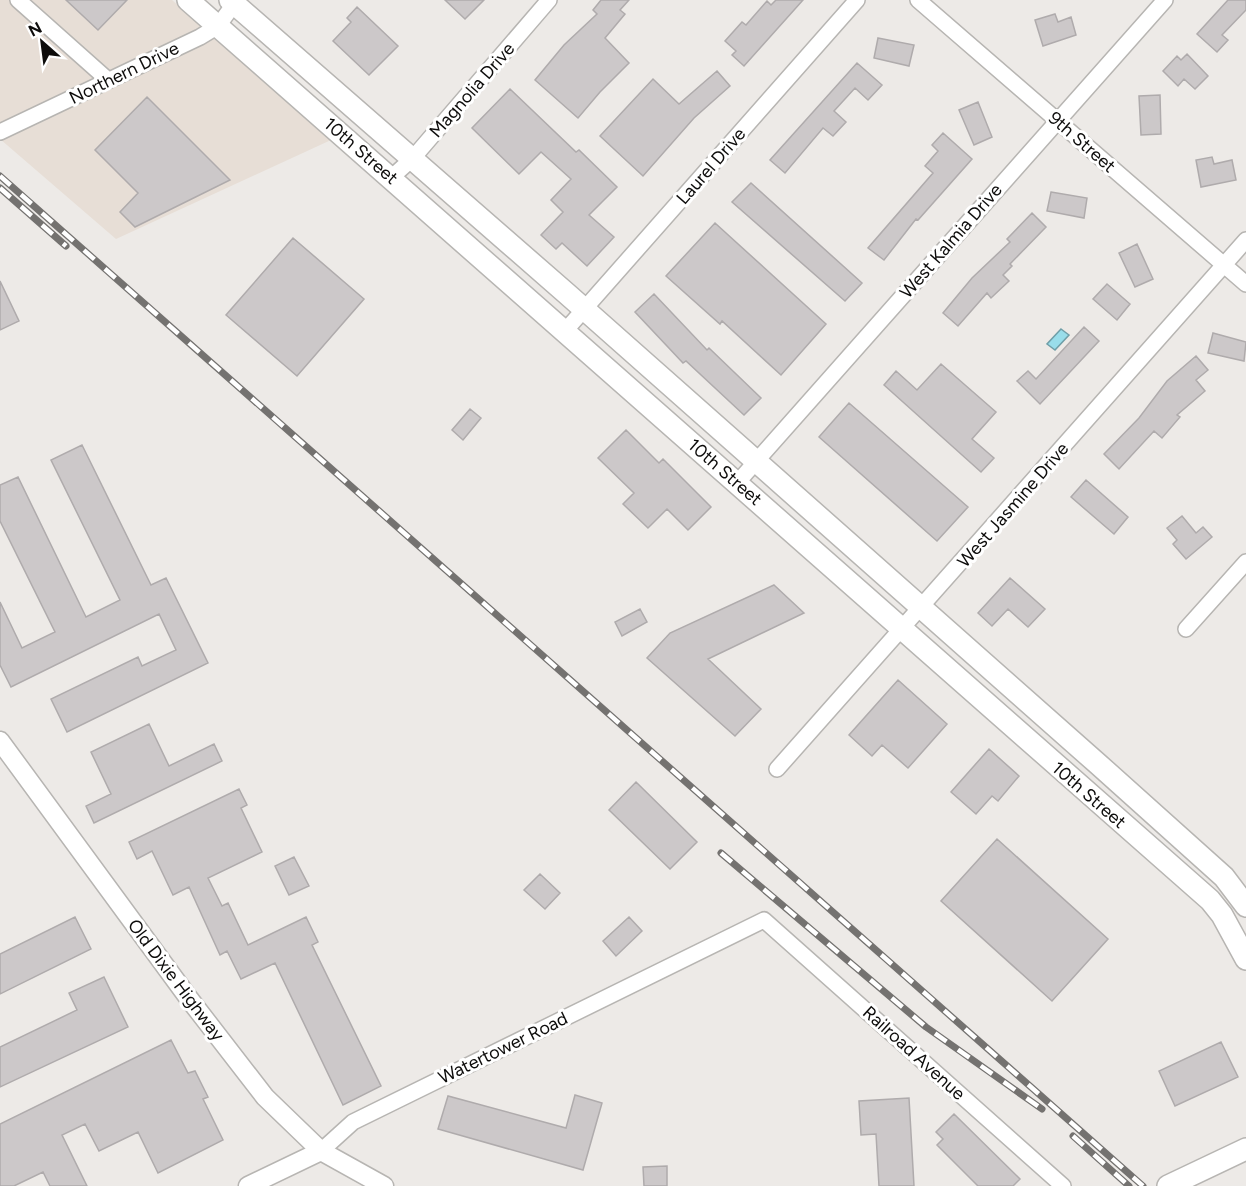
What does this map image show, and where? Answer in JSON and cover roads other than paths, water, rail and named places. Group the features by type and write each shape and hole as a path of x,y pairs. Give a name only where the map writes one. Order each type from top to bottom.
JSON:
{"main road":[{"name":"10th Street","path":"188,0 392,177 1210,900 1222,915 1246,959"},
{"name":"10th Street","path":"233,1 586,310 1224,877 1246,906"},
{"path":"233,1 243,48"},
{"path":"1168,1186 1246,1149"}],"street":[{"path":"18,0 108,80"},
{"name":"Magnolia Drive","path":"392,177 413,158 549,0"},
{"name":"Laurel Drive","path":"565,332 857,0"},
{"name":"9th Street","path":"918,0 1246,285"},
{"name":"West Kalmia Drive","path":"737,483 1165,0"},
{"name":"Northern Drive","path":"0,132 218,26 233,1"},
{"name":"West Jasmine Drive","path":"777,769 921,610 1246,240"},
{"path":"1186,629 1246,562"},
{"name":"Old Dixie Highway","path":"0,741 190,1000 260,1091 321,1151 384,1186"},
{"name":"Watertower Road","path":"248,1186 321,1151 353,1122 764,920"},
{"name":"Railroad Avenue","path":"764,920 1063,1186"}],"water":[{"path":"1061,329 1069,335 1055,350 1047,344"}],"railway":[{"path":"0,176 1143,1186"},
{"path":"0,188 66,246"},
{"path":"721,853 926,1027 1042,1109"},
{"path":"1073,1136 1129,1186"}]}
